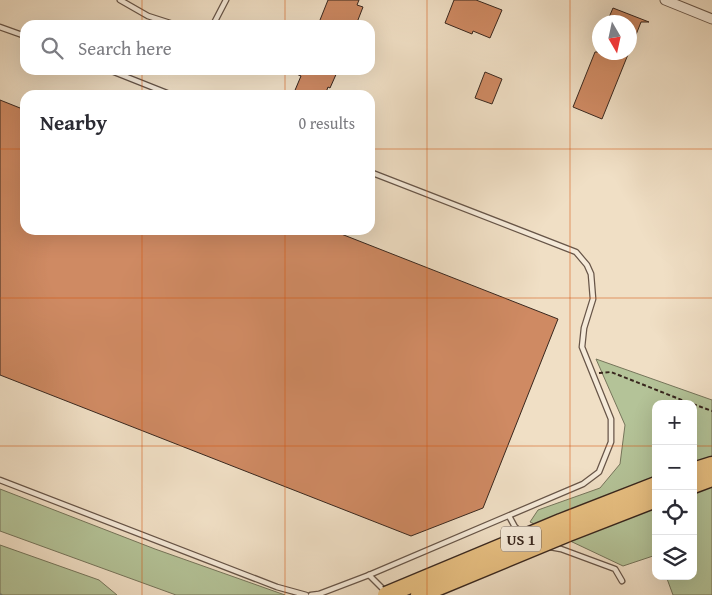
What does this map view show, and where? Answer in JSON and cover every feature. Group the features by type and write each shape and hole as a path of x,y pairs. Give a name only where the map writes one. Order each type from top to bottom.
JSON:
{"highway":[{"path":"697,470 712,465"},
{"path":"697,484 712,478"},
{"name":"US 1","path":"388,595 570,518 652,487"},
{"name":"US 1","path":"419,595 652,501"}],"street":[{"path":"665,0 712,18"}],"lane":[{"path":"120,0 148,16 160,20"},
{"path":"216,20 226,0"},
{"path":"0,27 20,34"},
{"path":"122,75 159,90"},
{"path":"310,595 319,594 369,575 582,484 599,472 611,442 611,419 582,347 584,328 593,299 591,274 587,265 576,252 375,174"},
{"path":"0,480 277,587 306,595"},
{"path":"509,516 515,527 532,543 562,549 615,569 622,582"},
{"path":"369,575 388,595"}],"path":[{"path":"592,373 611,372 683,400"},
{"path":"697,405 712,411"}],"green space":[{"path":"596,359 712,400 712,595 673,595 667,580 697,580 697,400 652,400 652,556 623,566 530,522 538,510 600,488 620,464 625,425"},
{"path":"0,489 155,549 285,595 176,595 0,531"},
{"path":"0,545 99,580 117,595 0,595"}],"building":[{"path":"328,0 359,0 357,5 363,7 358,20 320,20"},
{"path":"454,0 476,0 502,10 490,38 473,31 472,34 445,23"},
{"path":"613,8 631,15 610,15"},
{"path":"637,17 649,22 641,22 637,32"},
{"path":"592,60 626,60 602,119 573,107"},
{"path":"485,72 502,79 492,104 475,98"},
{"path":"299,75 336,75 330,88 328,87 327,90 295,90 301,76"},
{"path":"0,100 20,108 20,235 344,235 558,319 483,508 411,536 0,375"}]}
